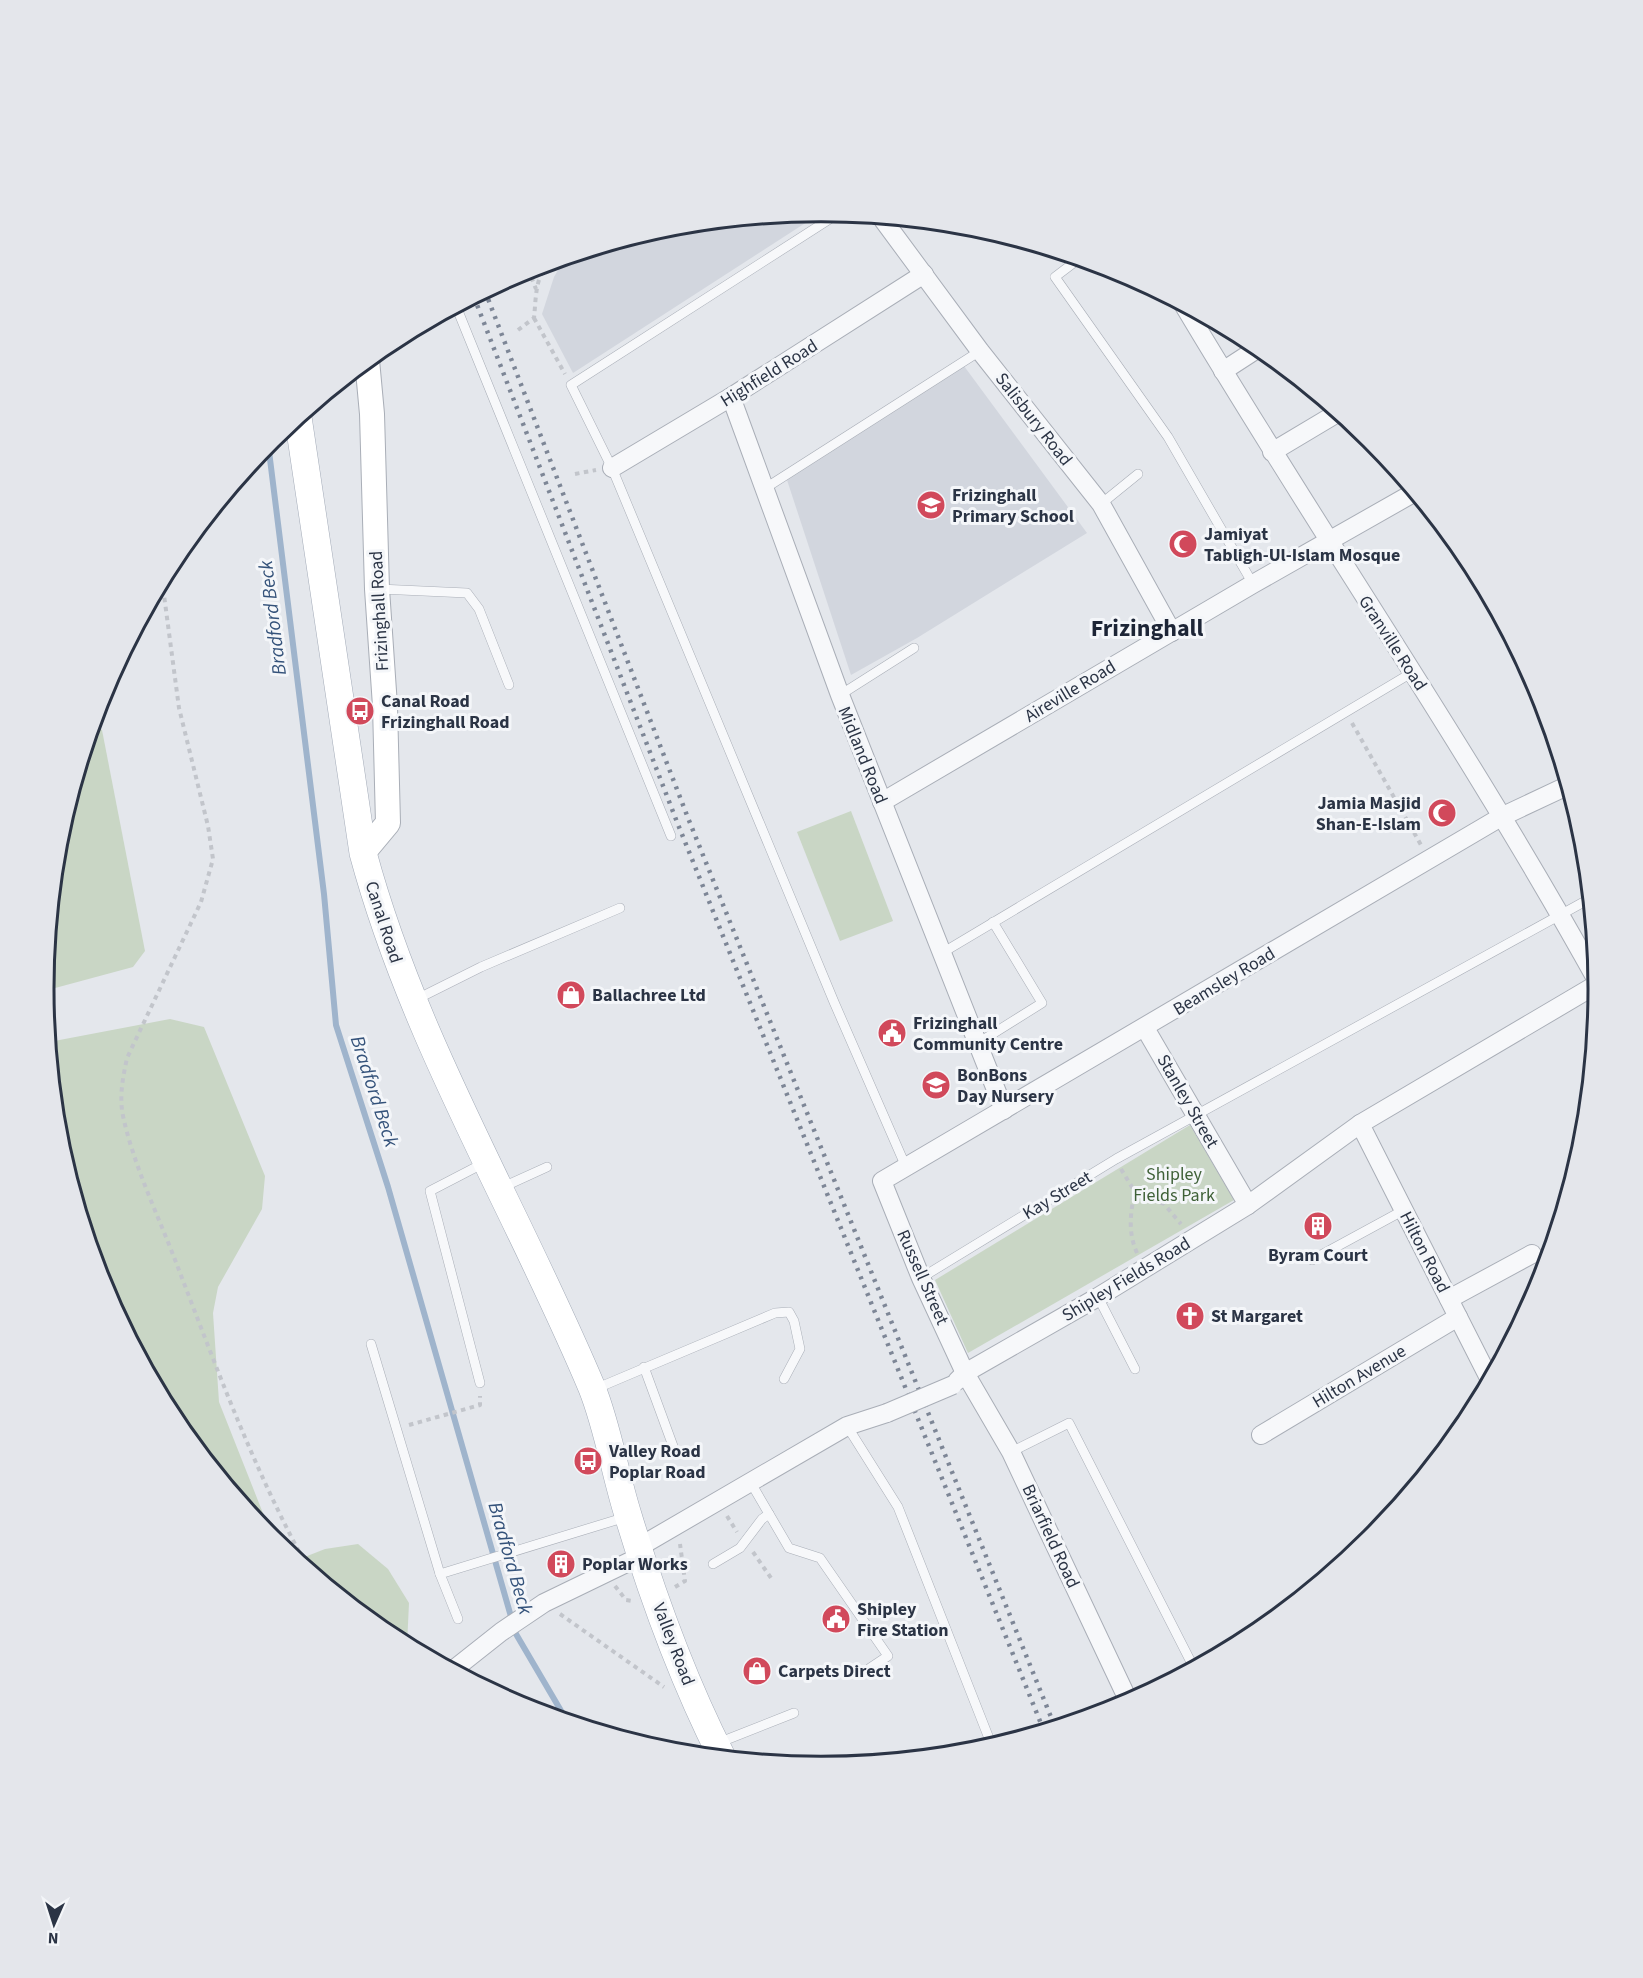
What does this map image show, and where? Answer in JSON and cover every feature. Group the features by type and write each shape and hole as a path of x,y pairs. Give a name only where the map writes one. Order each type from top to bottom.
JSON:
{"main road":[{"name":"Canal Road","path":"299,427 363,853 379,912 412,1001 593,1390"},
{"name":"Valley Road","path":"593,1390 640,1551 699,1712 718,1749"}],"street":[{"name":"Salisbury Road","path":"890,225 981,351 1101,504 1172,632"},
{"name":"Highfield Road","path":"612,468 731,397 924,274"},
{"name":"Granville Road","path":"1190,316 1328,542 1460,745 1588,965"},
{"path":"1222,370 1250,353"},
{"name":"Frizinghall Road","path":"363,853 388,823 385,706 377,589 369,370"},
{"name":"Midland Road","path":"731,397 840,695 1004,1110"},
{"path":"1272,452 1332,416"},
{"name":"Aireville Road","path":"882,802 1253,584 1409,495"},
{"name":"Beamsley Road","path":"882,1181 1501,817 1562,788"},
{"name":"Shipley Fields Road","path":"459,1665 501,1632 538,1607 606,1573 676,1526 847,1426 887,1413 959,1379 1098,1298 1248,1205 1360,1124 1589,990"},
{"name":"Stanley Street","path":"1145,1028 1248,1205"},
{"name":"Hilton Road","path":"1360,1124 1487,1372"},
{"name":"Russell Street","path":"882,1181 959,1379"},
{"path":"1449,1299 1532,1254"},
{"name":"Hilton Avenue","path":"1261,1435 1458,1317"},
{"name":"Briarfield Road","path":"959,1379 1011,1452 1125,1693"}],"lane":[{"path":"825,222 571,385 612,468 834,1002 906,1167"},
{"path":"1072,264 1055,277 1168,437 1253,584"},
{"path":"459,313 671,836"},
{"path":"764,489 981,351"},
{"path":"1101,504 1138,474"},
{"path":"377,589 467,593 479,609 509,685"},
{"path":"840,695 914,648"},
{"path":"942,953 1413,672"},
{"name":"Kay Street","path":"921,1278 1116,1160 1583,902"},
{"path":"412,1001 481,967 620,908"},
{"path":"978,1043 1042,1004 993,922"},
{"path":"480,1383 430,1191 486,1162"},
{"path":"499,1189 547,1167"},
{"path":"1312,1260 1404,1210"},
{"path":"1098,1298 1135,1369"},
{"path":"593,1390 775,1313 789,1312 794,1321 800,1349 784,1379"},
{"path":"371,1344 440,1574 458,1619"},
{"path":"644,1367 673,1446"},
{"path":"1011,1452 1069,1424 1191,1661"},
{"path":"847,1426 898,1507 989,1738"},
{"path":"751,1482 789,1548 820,1558 888,1656 870,1668"},
{"path":"713,1564 740,1548 762,1519 769,1514"},
{"path":"440,1574 481,1559 628,1516"},
{"path":"719,1750 794,1713"}],"path":[{"path":"540,275 536,290 534,318 571,385"},
{"path":"532,279 536,290"},
{"path":"518,330 534,318"},
{"path":"164,594 179,708 208,826 213,859 201,902 127,1058 121,1085 123,1115 138,1164 236,1419 298,1550"},
{"path":"1346,712 1429,859"},
{"path":"1116,1160 1135,1192 1164,1204 1193,1238"},
{"path":"1135,1192 1131,1212 1131,1240 1144,1268"},
{"path":"424,1421 467,1408"},
{"path":"676,1526 685,1581 676,1587"},
{"path":"606,1573 619,1594 626,1600 639,1600"},
{"path":"538,1607 670,1692"}],"shaded area":[{"path":"806,222 573,373 542,314 559,268 575,262 672,236 721,228"},
{"name":"Frizinghall Primary School","path":"964,366 1087,533 917,638 851,675 786,477"}],"green space":[{"path":"100,729 102,730 145,951 133,967 54,988 61,889 69,839 80,790"},
{"path":"851,811 893,921 840,941 797,832"},
{"path":"170,1019 204,1027 265,1176 262,1209 218,1287 213,1313 219,1402 264,1516 244,1495 183,1415 157,1373 112,1283 80,1188 69,1139 56,1041"},
{"name":"Shipley Fields Park","path":"1190,1125 1234,1200 968,1353 935,1280"},
{"path":"358,1544 388,1569 409,1603 407,1635 354,1598 305,1557 325,1549"}],"waterway":[{"name":"Bradford Beck","path":"270,456 324,894 336,1025 388,1187 516,1634 561,1711"}],"railway":[{"path":"488,298 688,818 1052,1721"},
{"path":"477,304 677,822 1041,1724"}],"place":[{"name":"Frizinghall Primary School","path":"931,505"},
{"name":"Jamiyat Tabligh-Ul-Islam Mosque","path":"1183,544"},
{"name":"Canal Road Frizinghall Road","path":"360,711"},
{"name":"Jamia Masjid Shan-E-Islam","path":"1442,813"},
{"name":"Ballachree Ltd","path":"571,995"},
{"name":"Frizinghall Community Centre","path":"892,1033"},
{"name":"BonBons Day Nursery","path":"936,1085"},
{"name":"Byram Court","path":"1318,1226"},
{"name":"St Margaret","path":"1190,1316"},
{"name":"Valley Road Poplar Road","path":"588,1461"},
{"name":"Poplar Works","path":"561,1564"},
{"name":"Shipley Fire Station","path":"836,1619"},
{"name":"Carpets Direct","path":"757,1671"}],"district":[{"name":"Frizinghall","path":"1147,628"}]}
